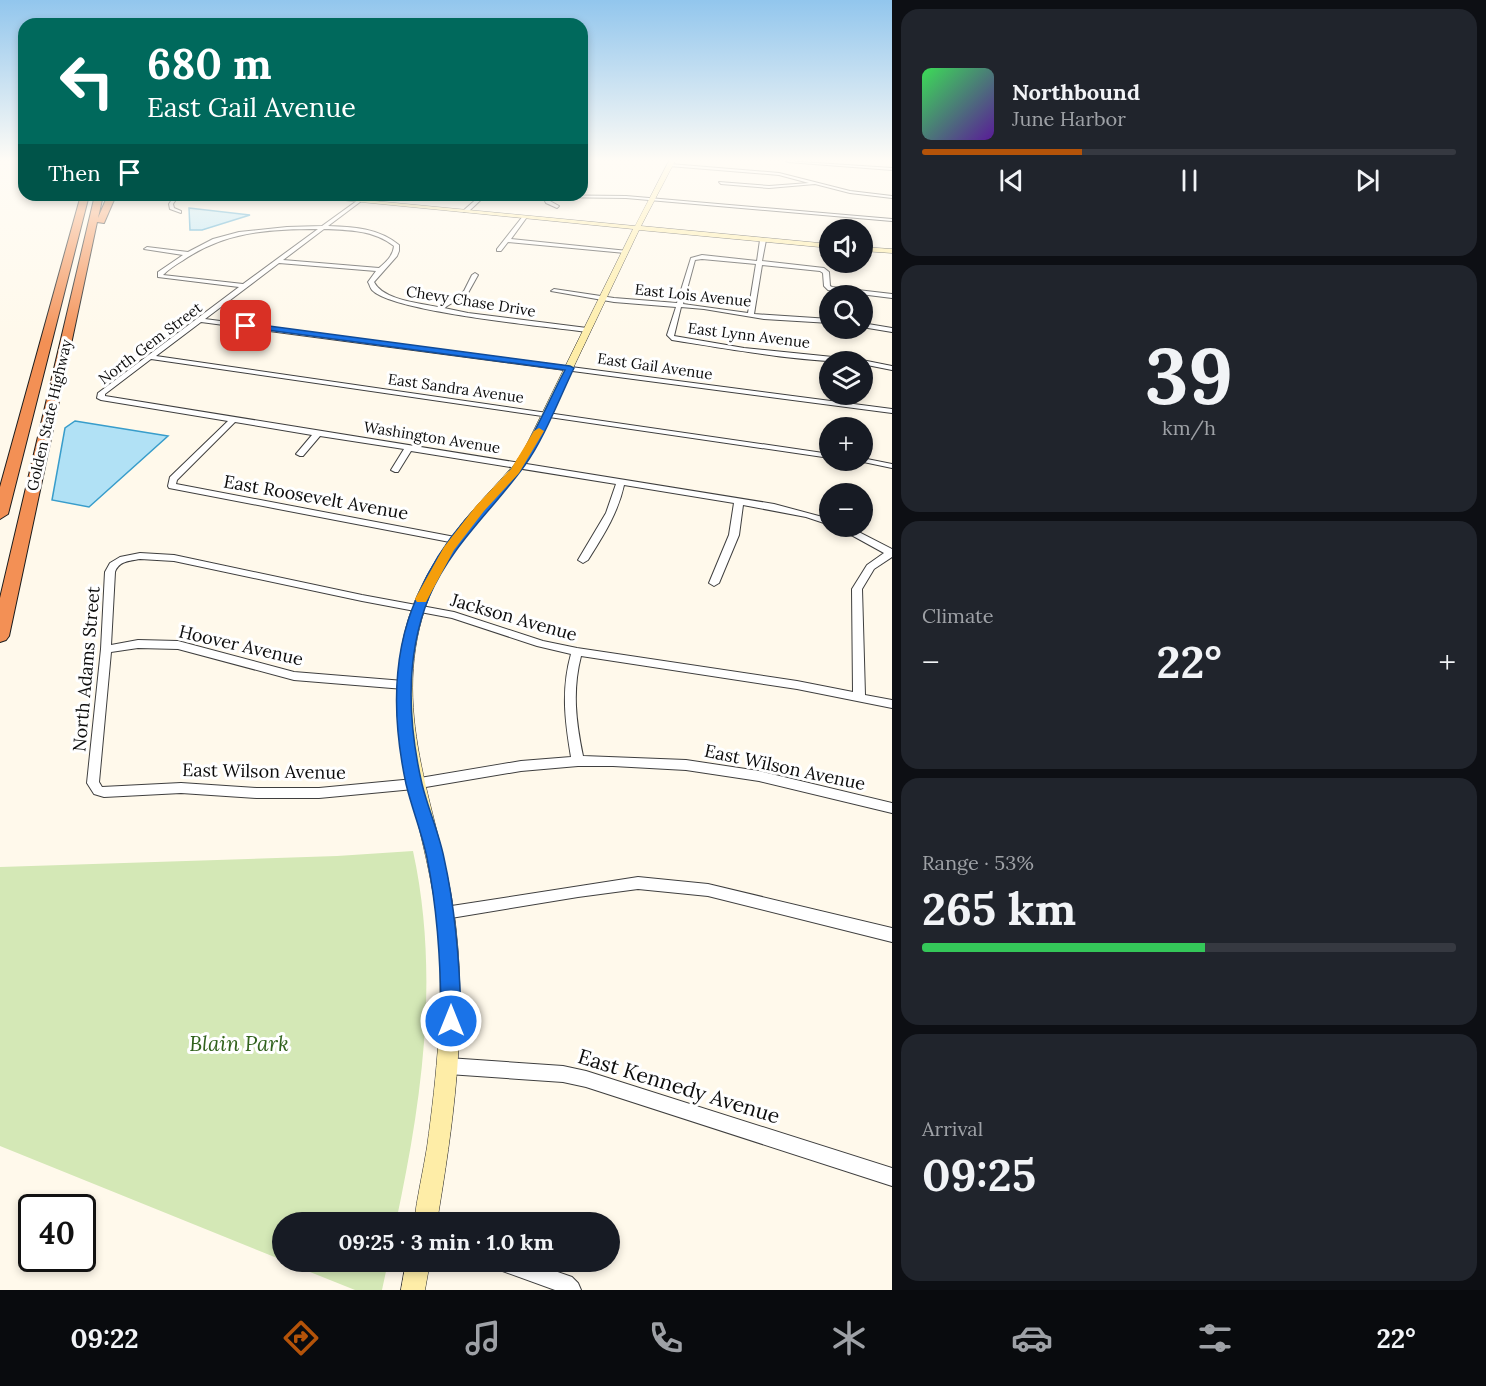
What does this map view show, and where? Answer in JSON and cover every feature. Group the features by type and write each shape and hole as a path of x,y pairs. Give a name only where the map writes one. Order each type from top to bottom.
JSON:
{"highway":[{"name":"Golden State Highway","path":"0,514 78,221"},
{"name":"Golden State Highway","path":"0,636 93,221"},
{"path":"87,246 99,221"}],"street":[{"name":"North Gem Street","path":"100,396 330,221"},
{"path":"499,250 522,221"},
{"path":"568,221 819,245"},
{"path":"427,1212 440,1141 448,1066 450,970 445,913 435,857 414,784 405,730 404,685 409,640 418,608 436,570 455,540 519,467 570,368 641,221"},
{"path":"244,286 160,276 160,273 213,241 240,233 281,227 372,233 395,242 398,249 396,254 379,270 277,261"},
{"path":"507,240 625,251"},
{"path":"751,315 763,240"},
{"path":"147,249 189,254"},
{"path":"873,250 892,251"},
{"path":"679,304 695,258 822,269 826,272 827,286 830,289 892,296"},
{"name":"Chevy Chase Drive","path":"379,270 371,282 375,290 396,300 468,315 587,330"},
{"path":"439,309 466,292 475,274"},
{"name":"East Lois Avenue","path":"554,291 603,298 679,304 751,315 819,320"},
{"name":"East Lynn Avenue","path":"679,304 670,335 672,338 775,354 819,358"},
{"name":"East Gail Avenue","path":"200,320 892,411"},
{"path":"873,327 892,330"},
{"name":"East Sandra Avenue","path":"150,357 819,454"},
{"name":"East Lynn Avenue","path":"873,364 892,368"},
{"name":"Washington Avenue","path":"100,396 105,400 794,510 819,518"},
{"name":"East Roosevelt Avenue","path":"233,420 173,479 172,486 455,540"},
{"path":"300,454 317,434"},
{"path":"395,470 409,448"},
{"path":"873,463 892,466"},
{"path":"583,560 610,518 617,503 621,482"},
{"path":"714,583 734,535 739,501"},
{"path":"861,537 892,553"},
{"path":"859,697 857,590 870,567 892,553"},
{"name":"Jackson Avenue","path":"128,558 174,558 454,615 532,641 577,652 797,685 892,704"},
{"name":"North Adams Street","path":"98,791 93,783 106,649 110,572 113,565 128,558"},
{"name":"Hoover Avenue","path":"106,649 138,644 178,645 294,676 404,685"},
{"path":"577,652 570,681 568,708 578,761"},
{"name":"East Wilson Avenue","path":"98,791 111,793 181,789 298,793 414,784 499,769 578,761 645,762 722,770 808,786 892,808"},
{"path":"445,913 638,883 708,890 892,935"},
{"name":"East Kennedy Avenue","path":"448,1066 563,1074 892,1177"},
{"path":"413,1290 416,1272"},
{"path":"532,1272 565,1284 570,1290"}],"green space":[{"name":"Blain Park","path":"413,851 421,898 426,991 420,1084 398,1212 272,1212 272,1256 0,1146 0,867 337,856"},
{"path":"310,1272 386,1272 382,1290 355,1290"}],"water":[{"path":"190,221 230,221 202,230 190,230"},
{"path":"75,421 168,436 89,507 52,500 65,428"}],"slow traffic":[{"path":"422,599 448,549 480,509 516,471 539,431"}],"route":[{"path":"246,326 570,368 522,462 505,484 480,509 441,560 423,597 409,640 404,691 406,737 414,784 440,881 447,928 451,1021"}]}
